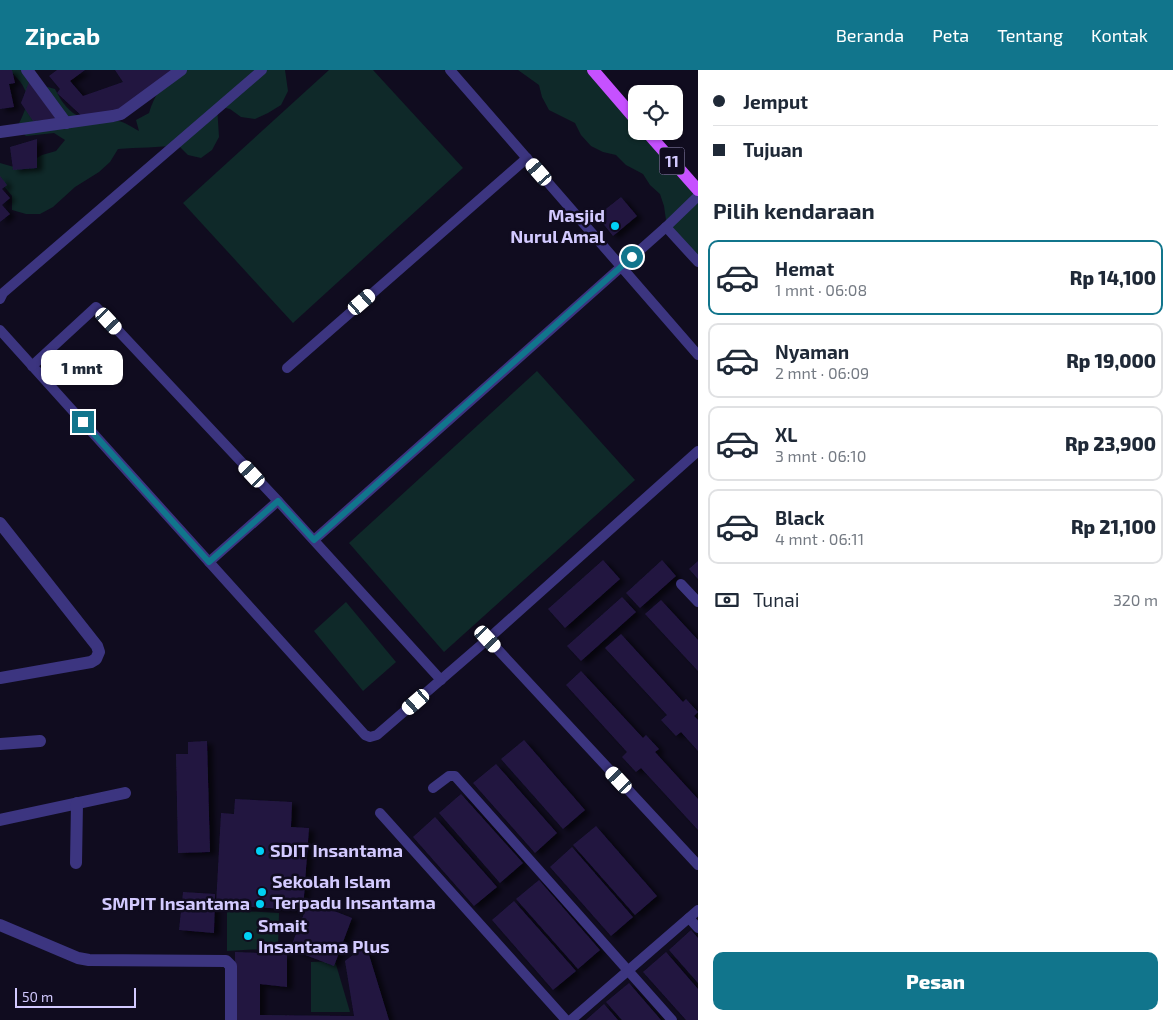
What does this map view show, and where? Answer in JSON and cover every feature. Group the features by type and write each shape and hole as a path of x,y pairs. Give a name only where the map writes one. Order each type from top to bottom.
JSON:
{"main road":[{"path":"593,70 628,111"},
{"name":"11","path":"654,140 698,190"}],"street":[{"path":"26,70 66,123"},
{"path":"0,132 121,114 181,70"},
{"path":"0,523 97,646 99,652 96,659 91,662 0,678"},
{"path":"0,744 40,741"},
{"path":"0,820 125,793"},
{"path":"76,863 77,803"},
{"path":"0,925 78,958 89,960 226,961 231,966 231,1020"}],"lane":[{"path":"0,299 3,293 262,70"},
{"path":"450,70 698,355"},
{"path":"287,368 527,158"},
{"path":"314,540 666,227 698,196"},
{"path":"666,227 698,262"},
{"path":"32,366 96,307 278,501 441,680"},
{"path":"0,330 365,735 370,737 377,735 441,680 698,451"},
{"path":"209,562 278,501"},
{"path":"681,584 698,602"},
{"path":"488,639 698,865"},
{"path":"433,788 449,776 454,776 672,1020"},
{"path":"380,812 566,1020"},
{"path":"571,1020 698,910"},
{"path":"689,918 698,928"}],"green space":[{"path":"9,70 28,70 40,85 55,89 63,103 78,116 92,121 121,122 139,131 136,120 149,113 159,90 174,70 285,70 288,91 281,105 255,119 241,117 230,109 217,106 219,137 212,150 201,158 188,155 178,145 118,149 110,162 99,172 75,187 53,207 40,214 26,214 12,210 12,196 0,184 0,163 14,167 28,163 42,155 56,151 65,140 54,133 26,136 17,127 25,110 26,96 22,84"},
{"path":"329,70 373,70 463,168 293,323 183,203"},
{"path":"518,70 590,70 628,114 628,140 652,140 698,193 698,262 666,220 660,194 650,185 643,174 626,165 616,155 603,152 591,146 581,135 575,123 549,110 542,97 539,85"},
{"path":"537,371 635,480 444,652 349,543"},
{"path":"346,602 396,662 363,691 314,631"},
{"path":"227,910 279,913 278,948 227,951"},
{"path":"335,961 350,1012 311,1012 311,962"}],"building":[{"path":"0,70 12,70 15,83 9,84 14,107 0,109"},
{"path":"57,70 85,70 70,81 83,96 123,82 115,70 172,70 122,109 84,118 57,93 60,89 49,76"},
{"path":"29,82 56,119 33,121 21,103"},
{"path":"37,139 37,168 13,170 10,147"},
{"path":"0,176 7,185 2,189 10,198 2,205 10,214 0,222"},
{"name":"Masjid Nurul Amal","path":"621,197 637,216 613,236 597,216"},
{"path":"603,560 620,579 565,628 548,609"},
{"path":"662,560 676,576 640,608 626,593"},
{"path":"698,561 698,579 689,569"},
{"path":"622,597 636,612 581,661 567,646"},
{"path":"661,600 698,640 698,671 645,614"},
{"path":"621,634 683,702 686,699 698,712 694,716 698,720 698,751 681,732 676,736 661,720 667,715 605,648"},
{"path":"581,671 643,738 646,735 659,749 655,752 698,799 698,830 641,768 636,772 622,757 627,752 566,685"},
{"path":"524,740 585,810 563,829 501,759"},
{"path":"207,741 210,852 178,853 176,754 188,754 188,742"},
{"path":"496,764 557,833 535,853 473,783"},
{"path":"461,794 523,863 500,883 439,813"},
{"path":"235,799 292,802 291,827 309,828 303,910 216,905 221,813 234,814"},
{"path":"435,817 497,887 474,906 413,837"},
{"path":"596,826 657,896 635,915 573,845"},
{"path":"572,847 633,917 611,936 550,867"},
{"path":"539,880 600,950 578,969 516,899"},
{"path":"183,892 215,894 214,933 179,930"},
{"path":"309,901 352,918 334,966 290,949"},
{"path":"514,901 576,971 553,990 492,920"},
{"path":"691,930 698,938 698,983 669,950"},
{"path":"366,945 389,1020 236,1020 235,952 287,954 287,987 260,984 260,1015 354,1016 345,961"},
{"path":"666,952 698,989 698,1020 686,1020 643,972"},
{"path":"629,983 661,1020 622,1020 606,1002"},
{"path":"604,1004 618,1020 586,1020"}],"place":[{"name":"Masjid Nurul Amal","path":"615,226"},
{"name":"SDIT Insantama","path":"260,851"},
{"name":"Sekolah Islam Terpadu Insantama","path":"262,892"},
{"name":"SMPIT Insantama","path":"260,904"},
{"name":"Smait Insantama Plus","path":"248,936"}],"route":[{"path":"83,422 209,562 278,501 314,540 632,257"}]}
